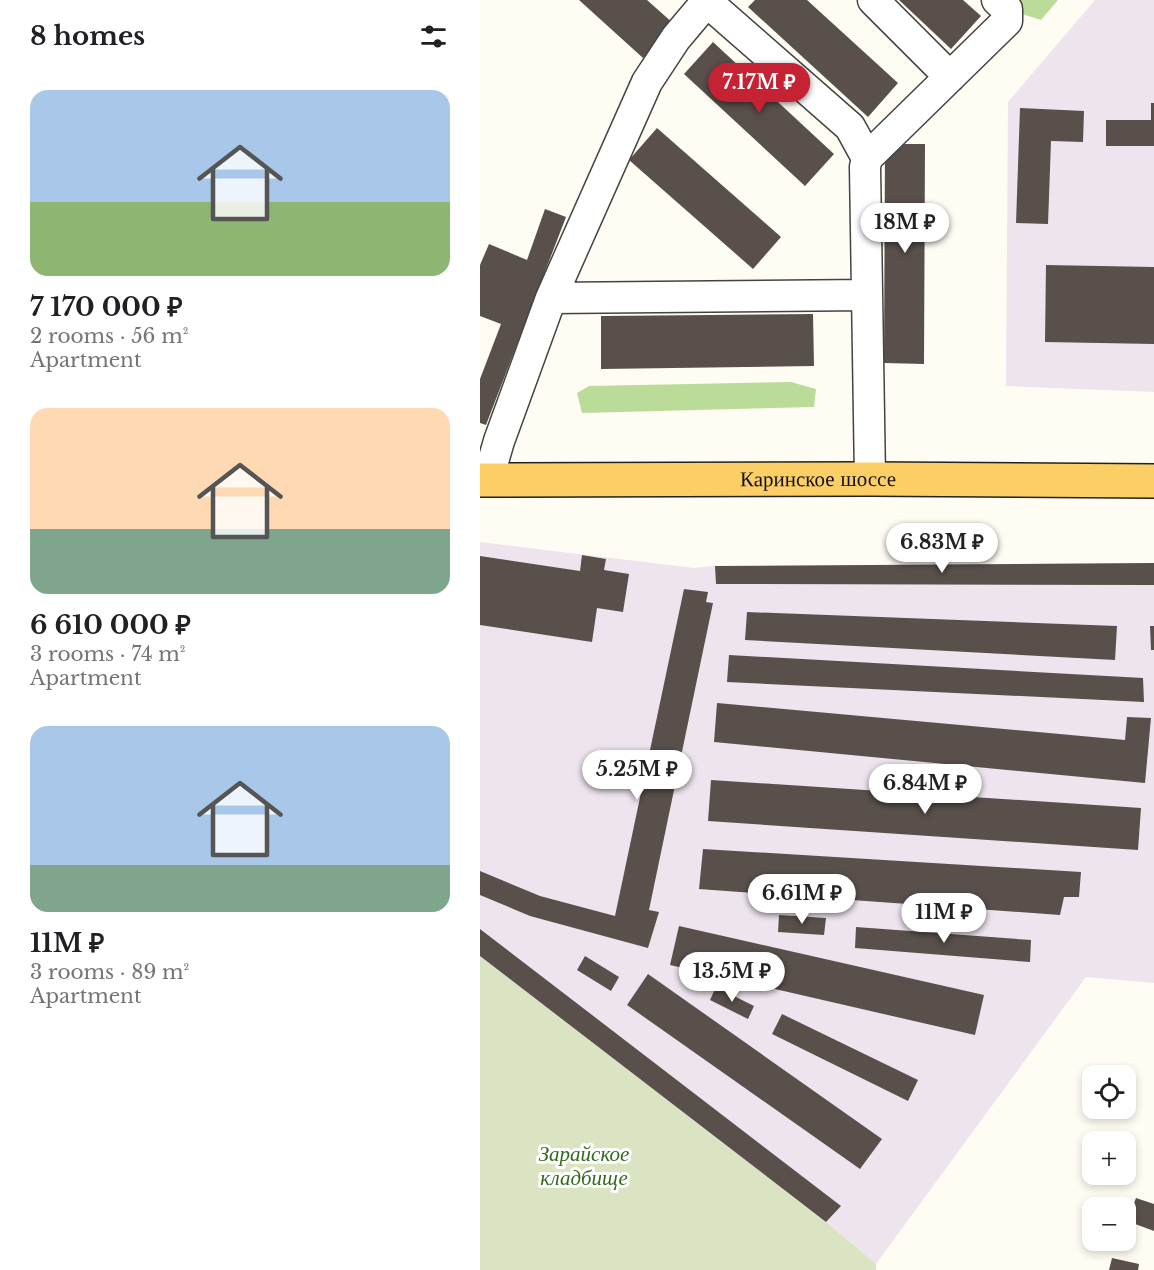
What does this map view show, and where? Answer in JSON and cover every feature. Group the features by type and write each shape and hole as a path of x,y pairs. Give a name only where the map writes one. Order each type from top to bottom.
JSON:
{"main road":[{"name":"Каринское шоссе","path":"484,479 1154,481"}],"lane":[{"path":"484,479 551,298 647,82 676,38 707,0 850,127 867,158"},
{"path":"873,0 950,76"},
{"path":"870,479 866,295 865,167 867,158 1007,21 1002,5"},
{"path":"551,298 866,295"}],"shaded area":[{"path":"1095,0 1154,0 1154,392 1006,386 1008,102"},
{"path":"480,542 694,568 1154,563 1154,983 1086,977 876,1264 826,1222 480,956"}],"green space":[{"path":"1014,0 1058,0 1041,20 1022,14"},
{"path":"791,382 816,389 814,407 582,413 577,393 589,386"},
{"name":"Зарайское кладбище","path":"480,956 826,1222 876,1264 876,1270 480,1270"}],"building":[{"path":"579,0 647,0 674,24 643,58"},
{"path":"755,0 807,0 898,83 868,117 748,7"},
{"path":"899,0 963,0 981,16 951,49"},
{"path":"713,42 834,154 805,186 684,74"},
{"path":"1151,103 1154,103 1154,146 1106,146 1106,120 1151,120"},
{"path":"1020,108 1084,111 1083,142 1051,141 1048,224 1016,223"},
{"path":"657,128 781,237 753,269 629,160"},
{"path":"885,144 925,144 924,364 884,363"},
{"path":"545,209 566,217 486,425 480,423 480,379 501,324 480,316 480,265 489,244 527,260"},
{"path":"1046,265 1154,267 1154,344 1045,342"},
{"path":"813,314 814,366 601,369 601,316"},
{"path":"582,555 606,559 604,570 629,574 623,612 597,608 592,642 480,625 480,556 580,571"},
{"path":"1154,563 1154,585 716,584 715,566"},
{"path":"684,589 708,592 706,602 713,603 649,910 659,912 648,948 530,916 480,895 480,871 540,896 615,916"},
{"path":"747,612 1117,626 1115,660 745,640"},
{"path":"1150,626 1154,626 1154,650 1151,650"},
{"path":"729,655 1143,678 1144,702 727,682"},
{"path":"717,703 1125,740 1127,717 1151,718 1145,783 714,742"},
{"path":"711,780 1141,808 1138,850 708,821"},
{"path":"703,849 1081,872 1079,897 1064,897 1060,915 699,889"},
{"path":"779,915 826,918 824,935 778,932"},
{"path":"679,926 984,995 975,1035 670,965"},
{"path":"856,927 1031,940 1030,962 855,948"},
{"path":"480,929 841,1206 826,1222 480,956"},
{"path":"585,956 619,977 611,991 577,970"},
{"path":"648,974 882,1139 860,1169 627,1005"},
{"path":"716,987 754,1006 748,1019 710,1000"},
{"path":"782,1014 918,1080 908,1101 772,1034"},
{"path":"1136,1198 1154,1204 1154,1231 1136,1224"},
{"path":"1112,1258 1139,1264 1138,1270 1109,1270"}]}
